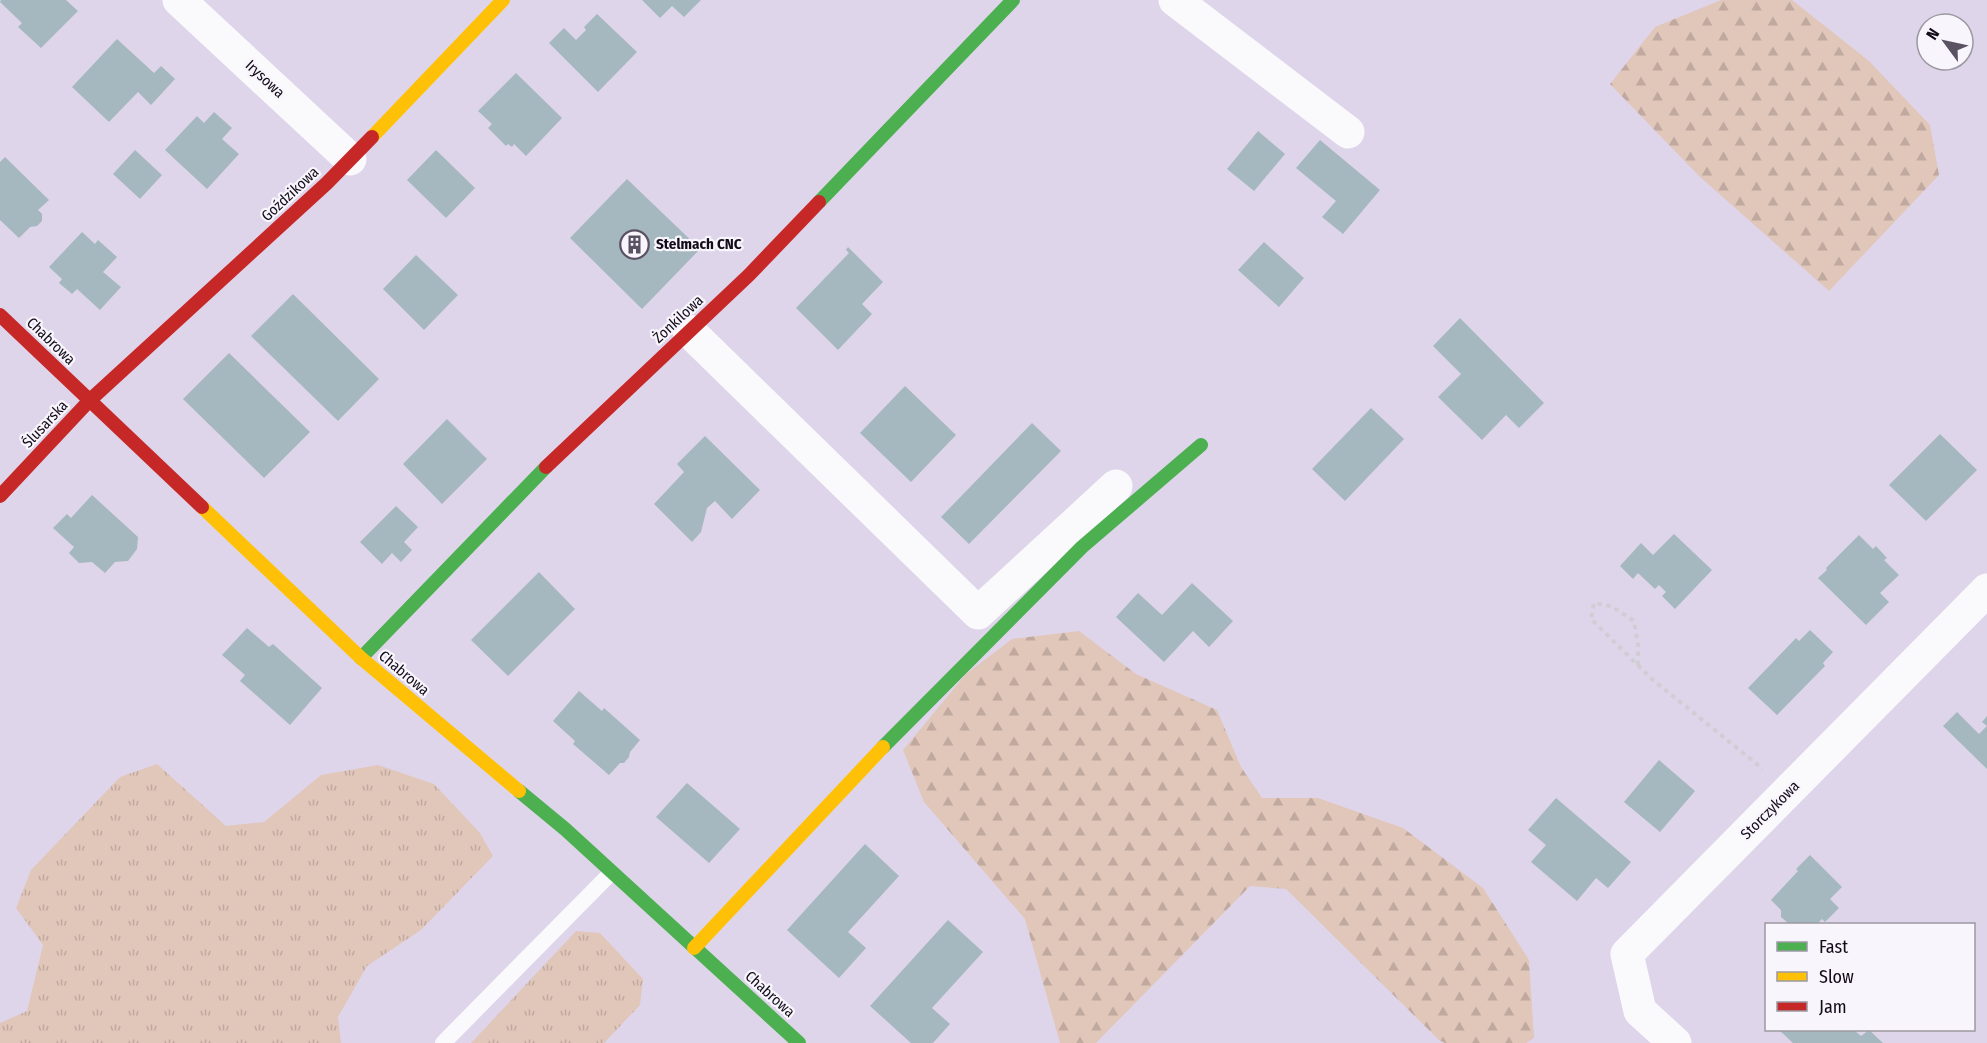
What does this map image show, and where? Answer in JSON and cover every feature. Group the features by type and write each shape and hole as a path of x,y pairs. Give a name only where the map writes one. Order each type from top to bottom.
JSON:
{"street":[{"name":"Irysowa","path":"179,0 350,159"},
{"name":"Goździkowa","path":"89,401 327,183 503,0"},
{"name":"Żonkilowa","path":"361,658 554,458 749,275 1013,0"},
{"path":"1175,0 1348,132"},
{"name":"Chabrowa","path":"0,315 361,658 565,829 799,1043"},
{"path":"689,331 978,613 1116,486"},
{"name":"Ślusarska","path":"0,496 89,401"},
{"path":"694,948 867,763 1082,547 1201,445"},
{"name":"Storczykowa","path":"1675,1043 1640,1011 1627,954 1987,590"}],"lane":[{"path":"443,1043 611,873"}],"path":[{"path":"1638,665 1638,645 1634,621 1611,606 1594,603 1591,619 1653,680 1789,790"}],"green space":[{"path":"1721,0 1792,0 1869,61 1930,125 1939,175 1829,291 1699,176 1610,84 1655,27"},
{"path":"1079,631 1136,674 1217,710 1241,767 1262,798 1318,798 1403,828 1483,888 1529,960 1534,1038 1526,1043 1445,1043 1439,1040 1286,889 1250,886 1096,1043 1060,1043 1025,919 924,802 903,750 966,674 1012,639"},
{"path":"157,764 226,826 264,822 321,775 378,765 434,784 480,833 493,856 421,930 367,966 338,1017 341,1043 0,1043 0,1023 27,1011 43,945 16,908 31,870 120,777"},
{"path":"576,931 600,933 643,979 640,1005 604,1043 471,1043"}],"building":[{"path":"1,0 66,0 78,11 41,48 18,27 22,23 0,2"},
{"path":"642,0 701,0 684,17 672,6 660,18"},
{"path":"597,14 637,52 598,92 549,43 564,28 576,40 586,30 584,27"},
{"path":"117,39 154,73 161,66 175,79 151,105 138,92 109,122 72,87"},
{"path":"516,73 562,118 526,156 514,144 512,147 508,144 506,146 488,128 492,124 478,111"},
{"path":"214,112 232,128 222,139 239,154 207,189 165,150 197,116 204,123"},
{"path":"1258,131 1285,154 1254,191 1227,169"},
{"path":"1320,140 1380,190 1343,234 1322,217 1336,201 1296,168"},
{"path":"135,150 162,175 140,199 113,174"},
{"path":"436,150 475,188 446,218 407,180"},
{"path":"5,157 49,200 38,210 42,214 42,221 37,226 30,227 19,238 0,220 0,162"},
{"name":"Stelmach CNC","path":"627,179 700,249 642,309 570,238"},
{"path":"82,232 95,244 98,240 117,257 103,272 121,287 100,310 77,289 72,294 59,283 62,279 49,267"},
{"path":"1264,242 1304,278 1279,307 1238,270"},
{"path":"848,247 883,282 862,304 872,314 838,350 796,308 849,253 846,250"},
{"path":"416,255 458,295 424,330 383,289"},
{"path":"293,294 379,379 338,421 251,336"},
{"path":"1460,318 1544,403 1519,428 1506,415 1482,440 1438,397 1461,374 1433,346"},
{"path":"229,353 310,432 264,478 183,399"},
{"path":"905,386 956,435 911,482 860,433"},
{"path":"1371,408 1404,439 1345,501 1312,469"},
{"path":"447,419 487,459 442,504 403,464"},
{"path":"1032,423 1061,451 969,544 941,517"},
{"path":"1940,434 1977,470 1926,521 1889,485"},
{"path":"705,436 760,490 732,519 715,501 707,508 701,532 692,542 654,504 684,472 677,464"},
{"path":"92,495 138,537 137,549 128,561 115,562 105,573 92,562 79,563 69,553 74,547 53,528 67,514 71,518"},
{"path":"396,506 418,527 404,542 412,550 401,562 392,553 382,564 360,542"},
{"path":"1674,534 1712,570 1675,609 1662,596 1666,592 1659,585 1655,589 1638,573 1633,579 1620,566 1641,543 1653,555"},
{"path":"1859,535 1873,549 1876,546 1887,558 1884,560 1899,575 1880,593 1889,602 1866,625 1818,578"},
{"path":"539,572 575,609 508,676 471,640"},
{"path":"1192,583 1233,621 1209,647 1193,631 1164,662 1116,617 1138,593 1162,615"},
{"path":"247,628 269,647 273,644 322,688 290,725 240,681 245,675 222,655"},
{"path":"1810,630 1833,652 1823,663 1825,666 1777,715 1748,688 1796,638 1799,641"},
{"path":"579,691 602,711 604,708 640,740 624,763 620,763 609,775 573,744 575,741 553,721"},
{"path":"1957,712 1979,734 1987,726 1987,769 1943,726"},
{"path":"1987,716 1987,726 1982,722"},
{"path":"1659,760 1695,791 1660,832 1624,802"},
{"path":"687,783 740,829 709,863 656,817"},
{"path":"1556,798 1631,862 1608,888 1596,878 1577,901 1531,862 1546,845 1528,830"},
{"path":"865,844 899,876 848,932 866,948 839,978 787,930"},
{"path":"1810,855 1842,887 1830,899 1839,908 1825,922 1822,919 1818,923 1788,923 1781,917 1781,910 1771,900 1798,871 1796,869"},
{"path":"948,920 983,952 932,1008 950,1024 933,1043 911,1043 870,1006"},
{"path":"1780,1031 1855,1031 1861,1036 1870,1031 1883,1043 1793,1043"}],"traffic: fast":[{"path":"819,202 1013,0"},
{"path":"883,747 1082,547 1201,445"},
{"path":"361,658 546,467"},
{"path":"519,791 565,829 799,1043"}],"traffic: slow":[{"path":"372,137 503,0"},
{"path":"202,507 361,658 519,791"},
{"path":"694,948 883,747"}],"traffic: jam":[{"path":"0,496 89,401 327,183 372,137"},
{"path":"546,467 749,275 819,202"},
{"path":"0,315 202,507"}],"place":[{"name":"Stelmach CNC","path":"635,244"}]}
